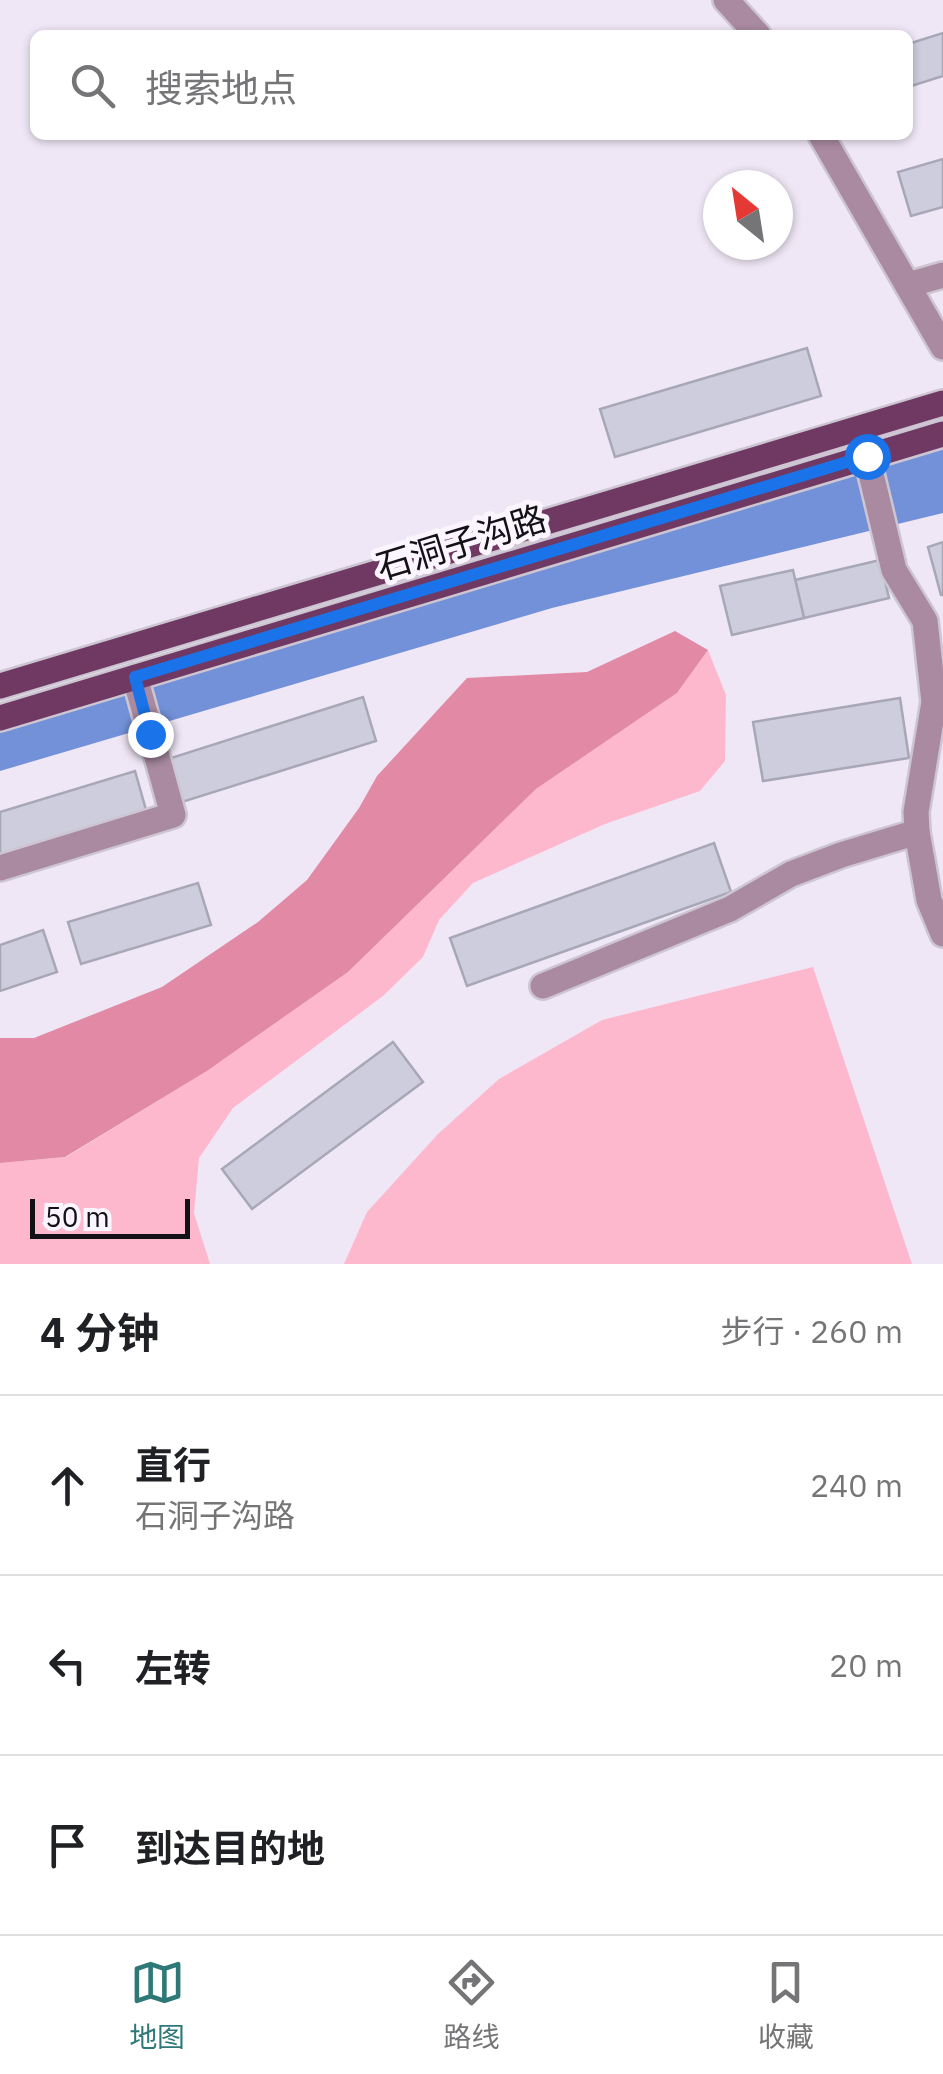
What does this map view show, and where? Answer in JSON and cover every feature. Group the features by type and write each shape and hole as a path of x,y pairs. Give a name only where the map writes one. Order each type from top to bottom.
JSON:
{"main road":[{"name":"石洞子沟路","path":"0,686 943,403"},
{"name":"石洞子沟路","path":"0,718 136,683 868,462 943,434"}],"street":[{"path":"726,0 753,30"},
{"path":"825,140 943,347"},
{"path":"908,285 943,275"},
{"path":"868,462 894,570 924,621 934,702 916,812 917,832 929,900 943,934"},
{"path":"0,868 173,814 136,683"},
{"path":"544,986 730,909 791,874 917,832"}],"shaded area":[{"path":"675,631 708,650 677,693 536,789 348,972 207,1071 65,1157 0,1163 0,1038 34,1038 162,987 258,922 307,880 377,776 467,678 587,672"},
{"path":"708,650 726,695 725,761 700,791 605,824 473,883 439,920 423,957 383,996 233,1108 199,1158 194,1213 210,1264 0,1264 0,1163 66,1157 207,1071 348,972 536,789 677,693"},
{"path":"813,967 912,1264 344,1264 367,1212 438,1134 499,1079 602,1020"}],"water":[{"path":"943,447 943,513 552,608 0,771 0,732"}],"building":[{"path":"943,33 943,76 913,85 913,42"},
{"path":"943,159 943,207 911,216 898,172"},
{"path":"807,348 821,396 615,457 600,409"},
{"path":"943,542 943,595 941,595 928,547"},
{"path":"880,560 889,598 804,618 795,580"},
{"path":"793,570 804,618 732,635 720,586"},
{"path":"363,697 376,741 182,802 168,759"},
{"path":"900,698 909,758 763,781 753,722"},
{"path":"135,771 148,817 0,862 0,812"},
{"path":"714,843 731,892 467,986 450,938"},
{"path":"198,883 211,925 81,964 68,922"},
{"path":"43,930 57,972 0,991 0,945"},
{"path":"393,1042 423,1082 252,1209 222,1169"}],"route":[{"path":"150,734 135,677 867,456"}]}
